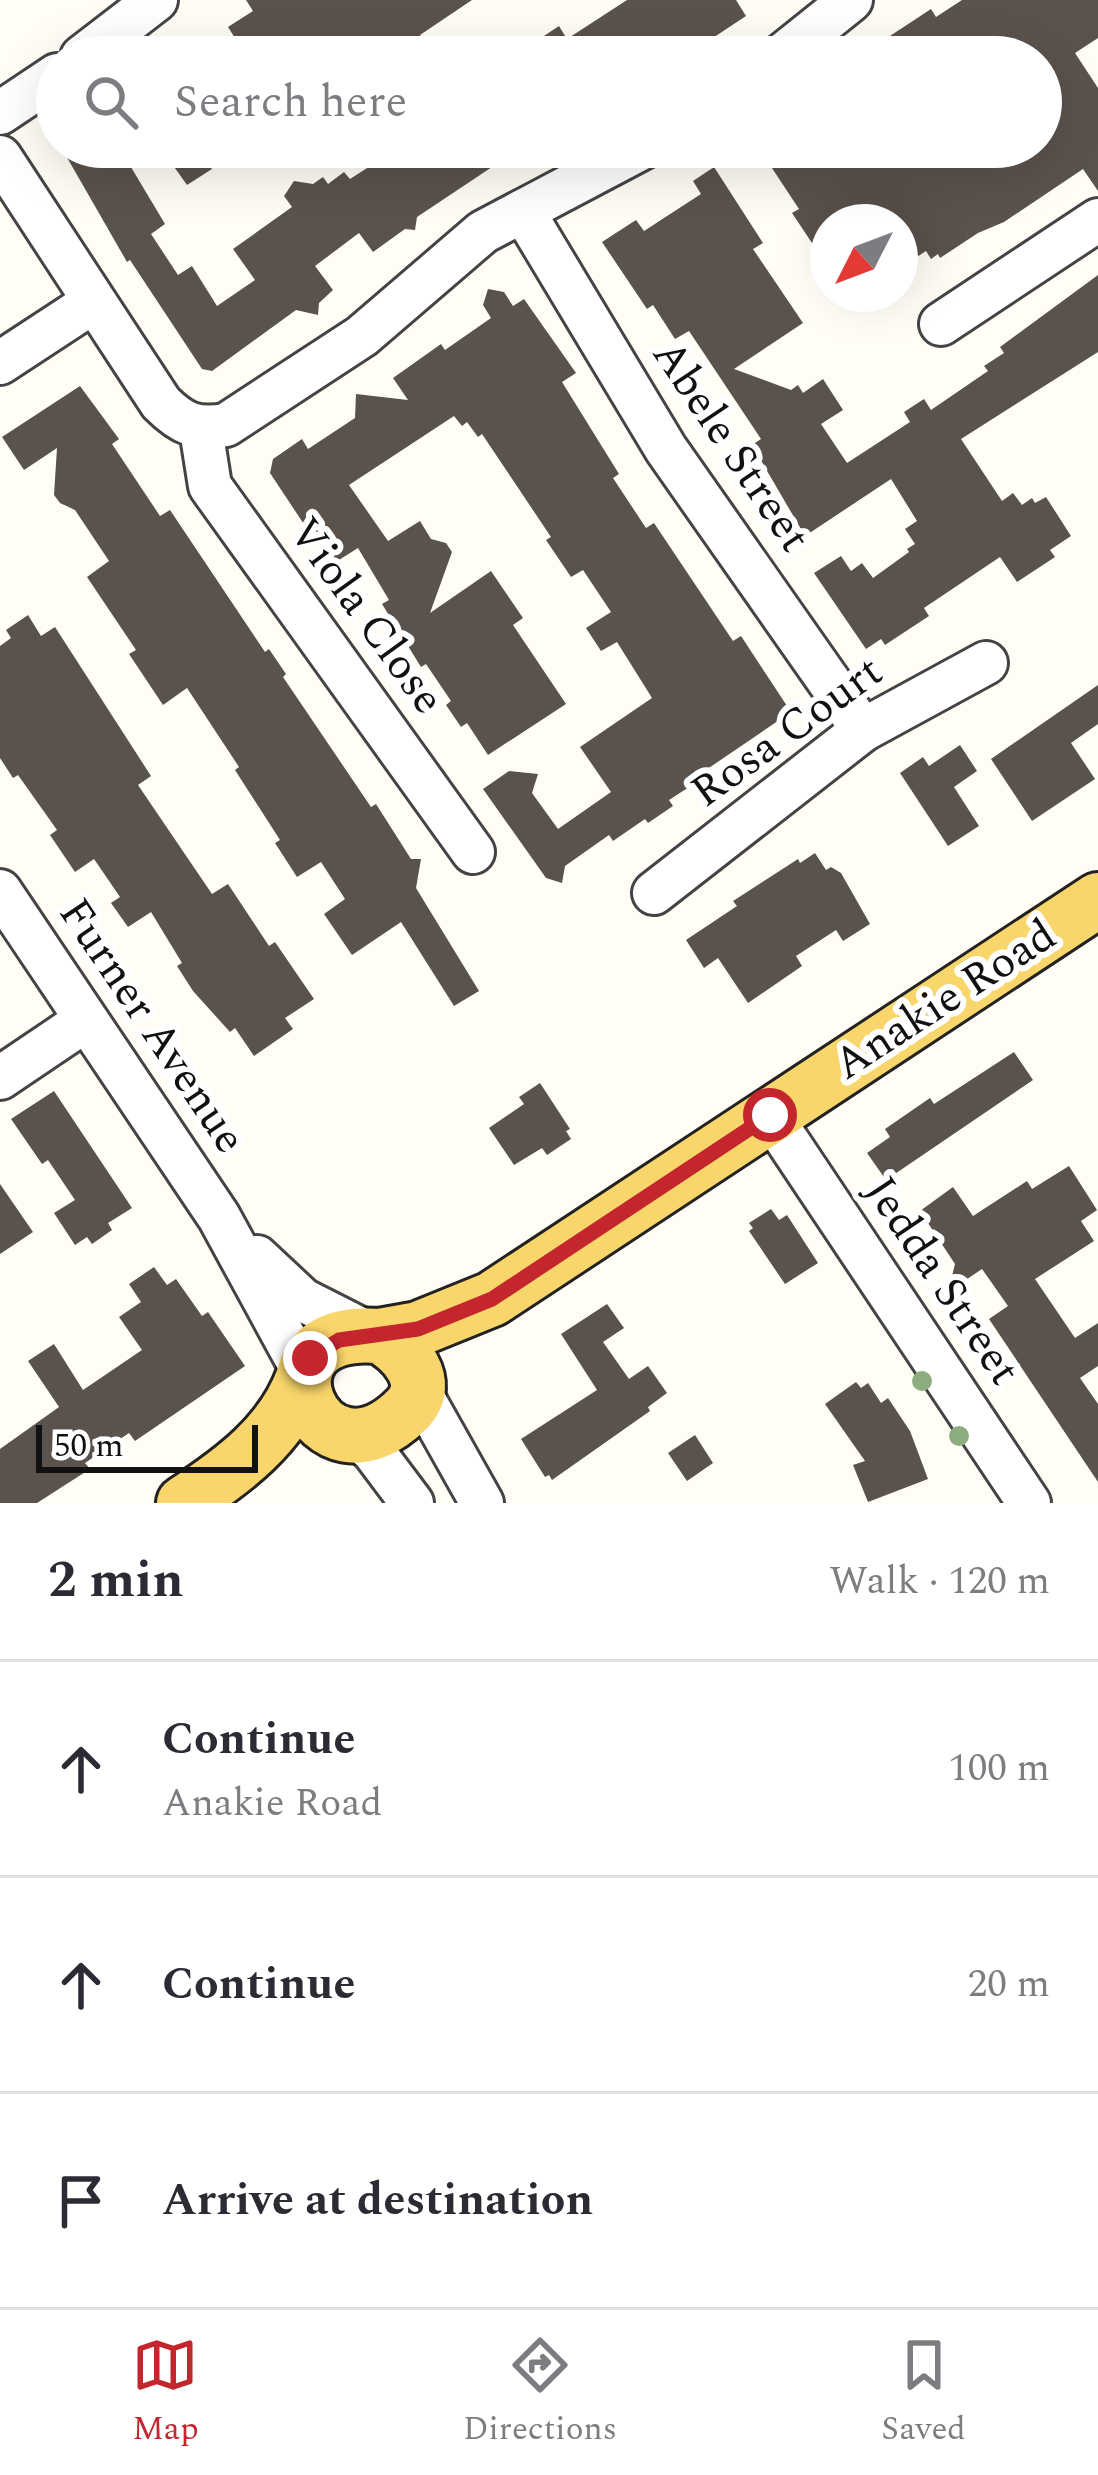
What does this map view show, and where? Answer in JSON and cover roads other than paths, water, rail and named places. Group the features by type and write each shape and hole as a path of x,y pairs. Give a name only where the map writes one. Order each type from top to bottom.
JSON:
{"main road":[{"name":"Anakie Road","path":"376,1336 426,1326 492,1299 1098,900"},
{"name":"Anakie Road","path":"418,1387 449,1343 492,1299"},
{"path":"376,1336 406,1357 418,1387 413,1403 399,1416 378,1428 309,1441 205,1489 280,1422 310,1358 325,1347 350,1337 376,1336"},
{"path":"303,1376 305,1399 314,1415 329,1430 349,1434"}],"street":[{"path":"109,36 156,0"},
{"path":"806,36 851,0"},
{"path":"0,113 36,89"},
{"path":"0,158 161,403 179,421 200,429 226,425 362,336 483,232 604,168"},
{"name":"Abele Street","path":"523,211 666,449 863,730"},
{"path":"941,324 1098,220"},
{"path":"0,363 93,302"},
{"name":"Viola Close","path":"200,429 210,486 473,852"},
{"name":"Rosa Court","path":"654,893 863,730 986,663"},
{"name":"Furner Avenue","path":"0,891 219,1217 303,1376"},
{"path":"0,1078 86,1020"},
{"name":"Jedda Street","path":"770,1115 1029,1503"},
{"name":"Furner Avenue","path":"219,1217 296,1295 376,1336"},
{"path":"418,1387 482,1503"},
{"path":"349,1434 373,1451 412,1503"}]}
